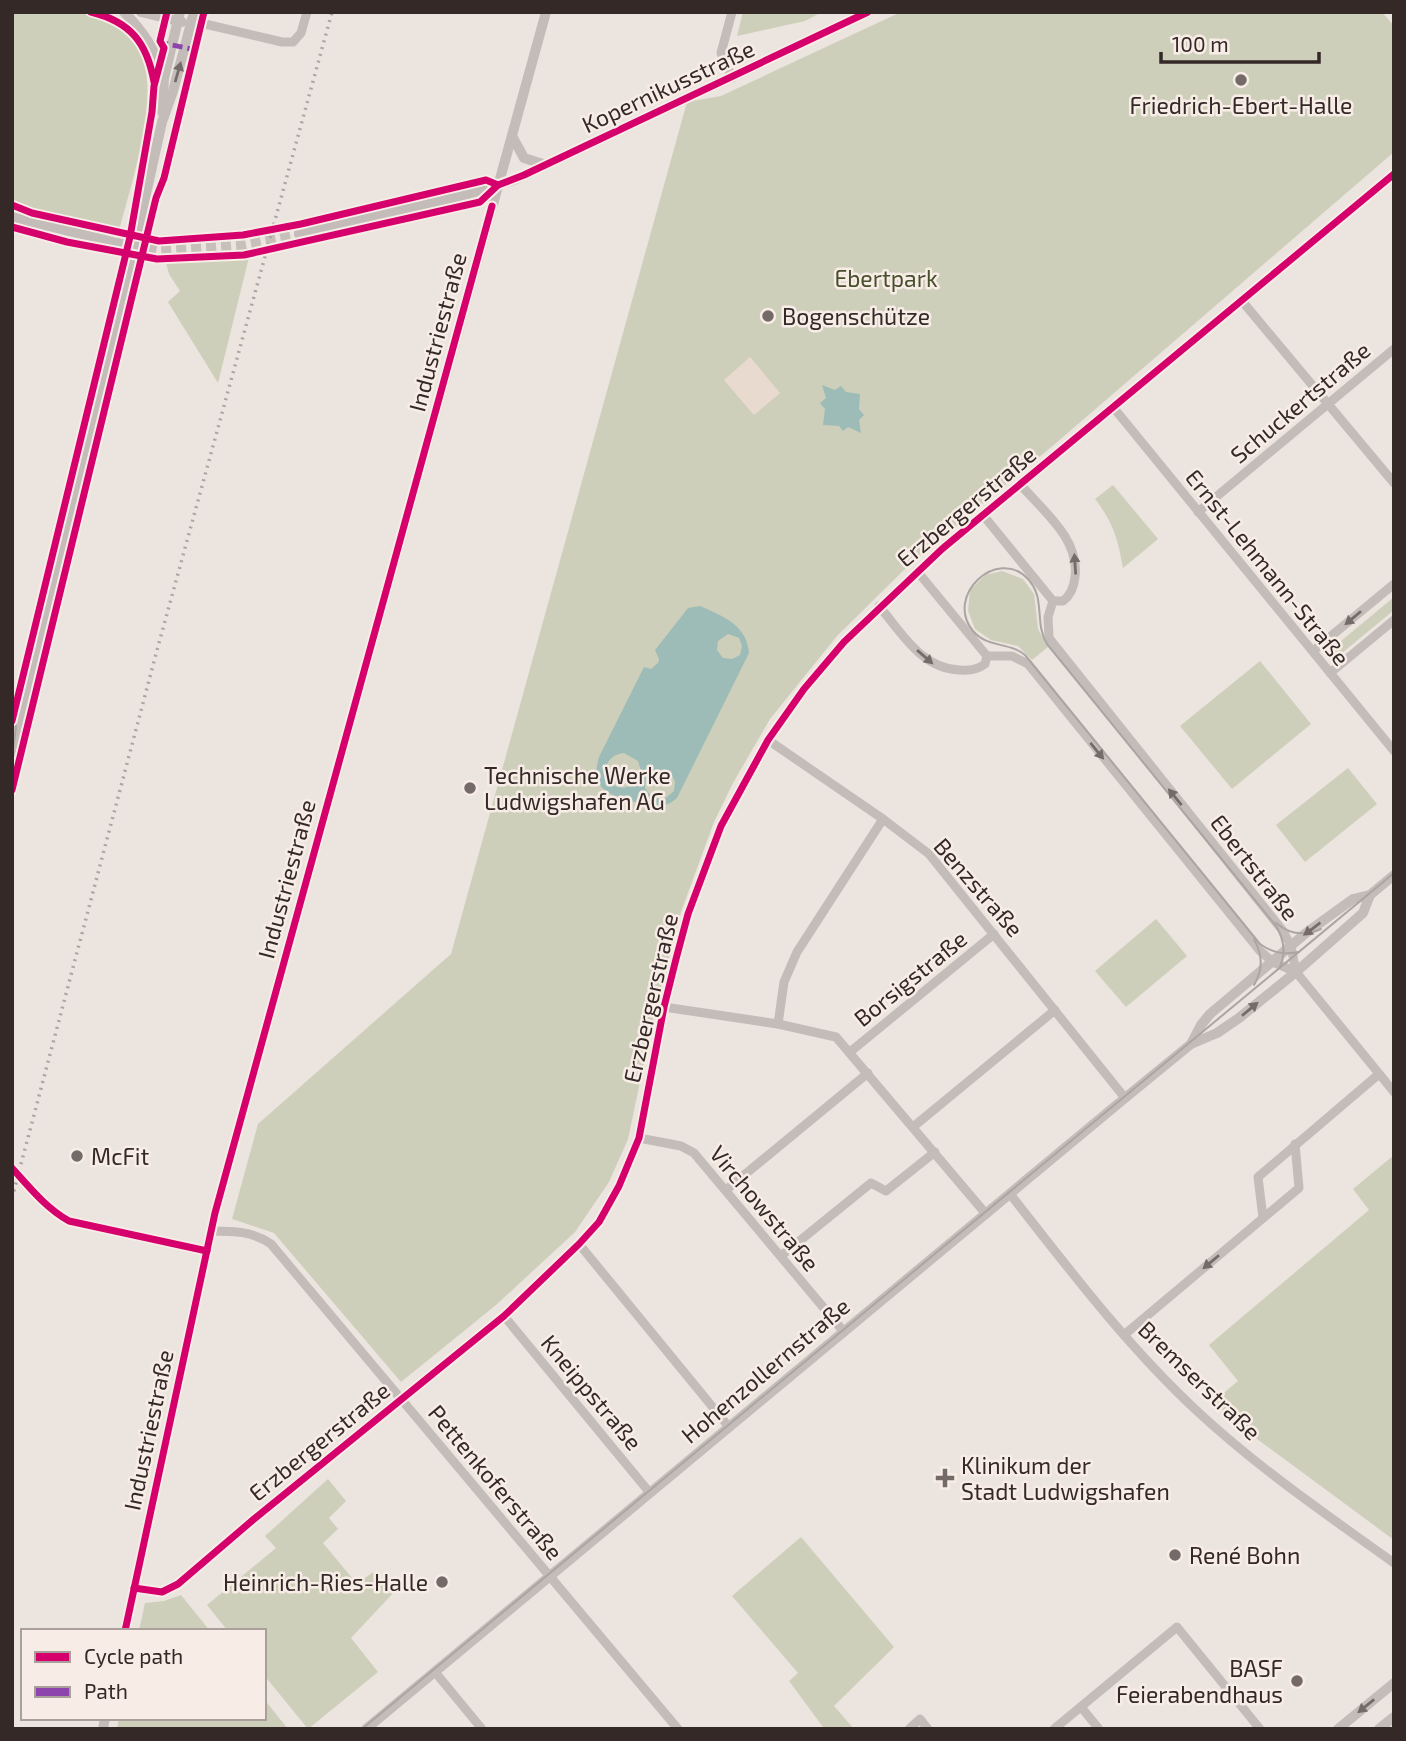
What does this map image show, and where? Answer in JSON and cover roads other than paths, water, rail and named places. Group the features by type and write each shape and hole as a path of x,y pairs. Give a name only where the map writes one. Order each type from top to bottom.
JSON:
{"street":[{"path":"124,12 143,31 152,45 164,78"},
{"path":"141,12 193,17 282,42 293,42 301,33 307,12"},
{"name":"Industriestraße","path":"125,1629 211,1231 546,12"},
{"path":"732,12 721,53 732,78"},
{"name":"Kopernikusstraße","path":"299,234 498,185 546,165 868,12"},
{"path":"162,122 164,78 180,16"},
{"path":"12,752 113,342 162,122 193,17"},
{"path":"512,136 524,158 546,165"},
{"name":"Erzbergerstraße","path":"134,1588 152,1592 171,1589 504,1316 599,1222 619,1185 639,1138 664,1007 688,915 703,870 726,815 768,740 820,670 879,606 917,571 1394,174"},
{"path":"12,217 117,243"},
{"path":"1242,301 1394,483"},
{"name":"Schuckertstraße","path":"1198,512 1394,349"},
{"name":"Ernst-Lehmann-Straße","path":"1114,407 1394,751"},
{"path":"983,515 1053,601 1063,601 1069,597 1075,583 1076,558 1068,540 1020,484"},
{"path":"879,606 923,657 938,667 967,671 978,669 985,664 987,656 917,571"},
{"path":"1313,651 1394,584"},
{"name":"Ebertstraße","path":"1053,601 1047,626 1049,638 1055,648 1283,931 1291,946 1296,972"},
{"path":"1330,673 1394,620"},
{"name":"Ebertstraße","path":"987,656 1012,656 1028,664 1260,951 1273,962 1296,972"},
{"name":"Benzstraße","path":"768,740 929,854 1125,1098"},
{"path":"778,1024 784,982 797,952 883,819"},
{"name":"Hohenzollernstraße","path":"1191,1044 1210,1014 1291,946 1353,899 1370,895 1394,875"},
{"name":"Hohenzollernstraße","path":"366,1729 1191,1044 1217,1033 1239,1018 1296,972 1363,912 1370,895"},
{"name":"Borsigstraße","path":"850,1052 994,933"},
{"path":"1296,972 1394,1092"},
{"path":"664,1007 778,1024 836,1037 986,1214"},
{"path":"913,1127 1055,1010"},
{"path":"726,1190 868,1073"},
{"path":"1263,1218 1258,1177 1379,1074"},
{"name":"Virchowstraße","path":"639,1138 681,1146 694,1153 845,1332"},
{"path":"1124,1335 1299,1188 1296,1144"},
{"path":"781,1256 871,1183 886,1191 934,1152"},
{"name":"Bremserstraße","path":"1010,1194 1124,1335 1192,1406 1232,1441 1394,1563"},
{"name":"Pettenkoferstraße","path":"211,1231 247,1232 271,1244 678,1729"},
{"path":"579,1244 729,1427"},
{"name":"Kneippstraße","path":"504,1316 650,1493"},
{"path":"1054,1729 1177,1626 1260,1729"},
{"path":"435,1672 482,1729"},
{"path":"1338,1729 1394,1683"},
{"path":"1080,1707 1099,1729"},
{"path":"1379,1729 1394,1717"},
{"path":"909,1729 920,1719 928,1729"}],"water":[{"path":"822,385 835,390 841,386 846,392 860,394 859,409 864,415 859,420 861,433 848,427 843,431 839,426 823,425 825,409 820,403 826,398"},
{"path":"700,606 739,628 749,653 677,798 666,805 655,806 622,798 602,788 597,776 599,757 644,667 651,669 658,663 655,650 688,608","holes":["728,634 739,638 742,646 740,655 732,659 723,658 717,650 718,641","624,753 638,761 641,771 637,781 628,787 612,784 608,778 608,762 614,756","657,769 671,773 675,782 674,791 663,800 651,796 645,788 646,778"]}],"tunnel":[{"path":"117,243 159,251 244,245 299,234"}],"tram line":[{"path":"1280,967 1283,957 1283,951 1283,946 1276,926 1047,644 1041,628 1037,594 1028,579 1016,570 1002,568 989,572 978,580 969,590 965,603 966,617 973,631 985,640 1013,648 1025,655 1260,944 1278,952 1283,953 1288,953 1299,952"},
{"path":"12,703 16,728 12,756"},
{"path":"362,1729 1394,873"},
{"path":"1276,923 1298,933 1321,929"},
{"path":"1254,939 1261,962 1254,985"}],"railway":[{"path":"12,1198 156,654 332,12"}],"place":[{"name":"Friedrich-Ebert-Halle","path":"1241,80"},
{"name":"Bogenschütze","path":"768,316"},
{"name":"Technische Werke Ludwigshafen AG","path":"470,788"},
{"name":"McFit","path":"77,1156"},
{"name":"Klinikum der Stadt Ludwigshafen","path":"945,1478"},
{"name":"René Bohn","path":"1175,1555"},
{"name":"Heinrich-Ries-Halle","path":"442,1582"},
{"name":"BASF Feierabendhaus","path":"1297,1681"}],"park label":[{"name":"Ebertpark","path":"886,278"}]}
